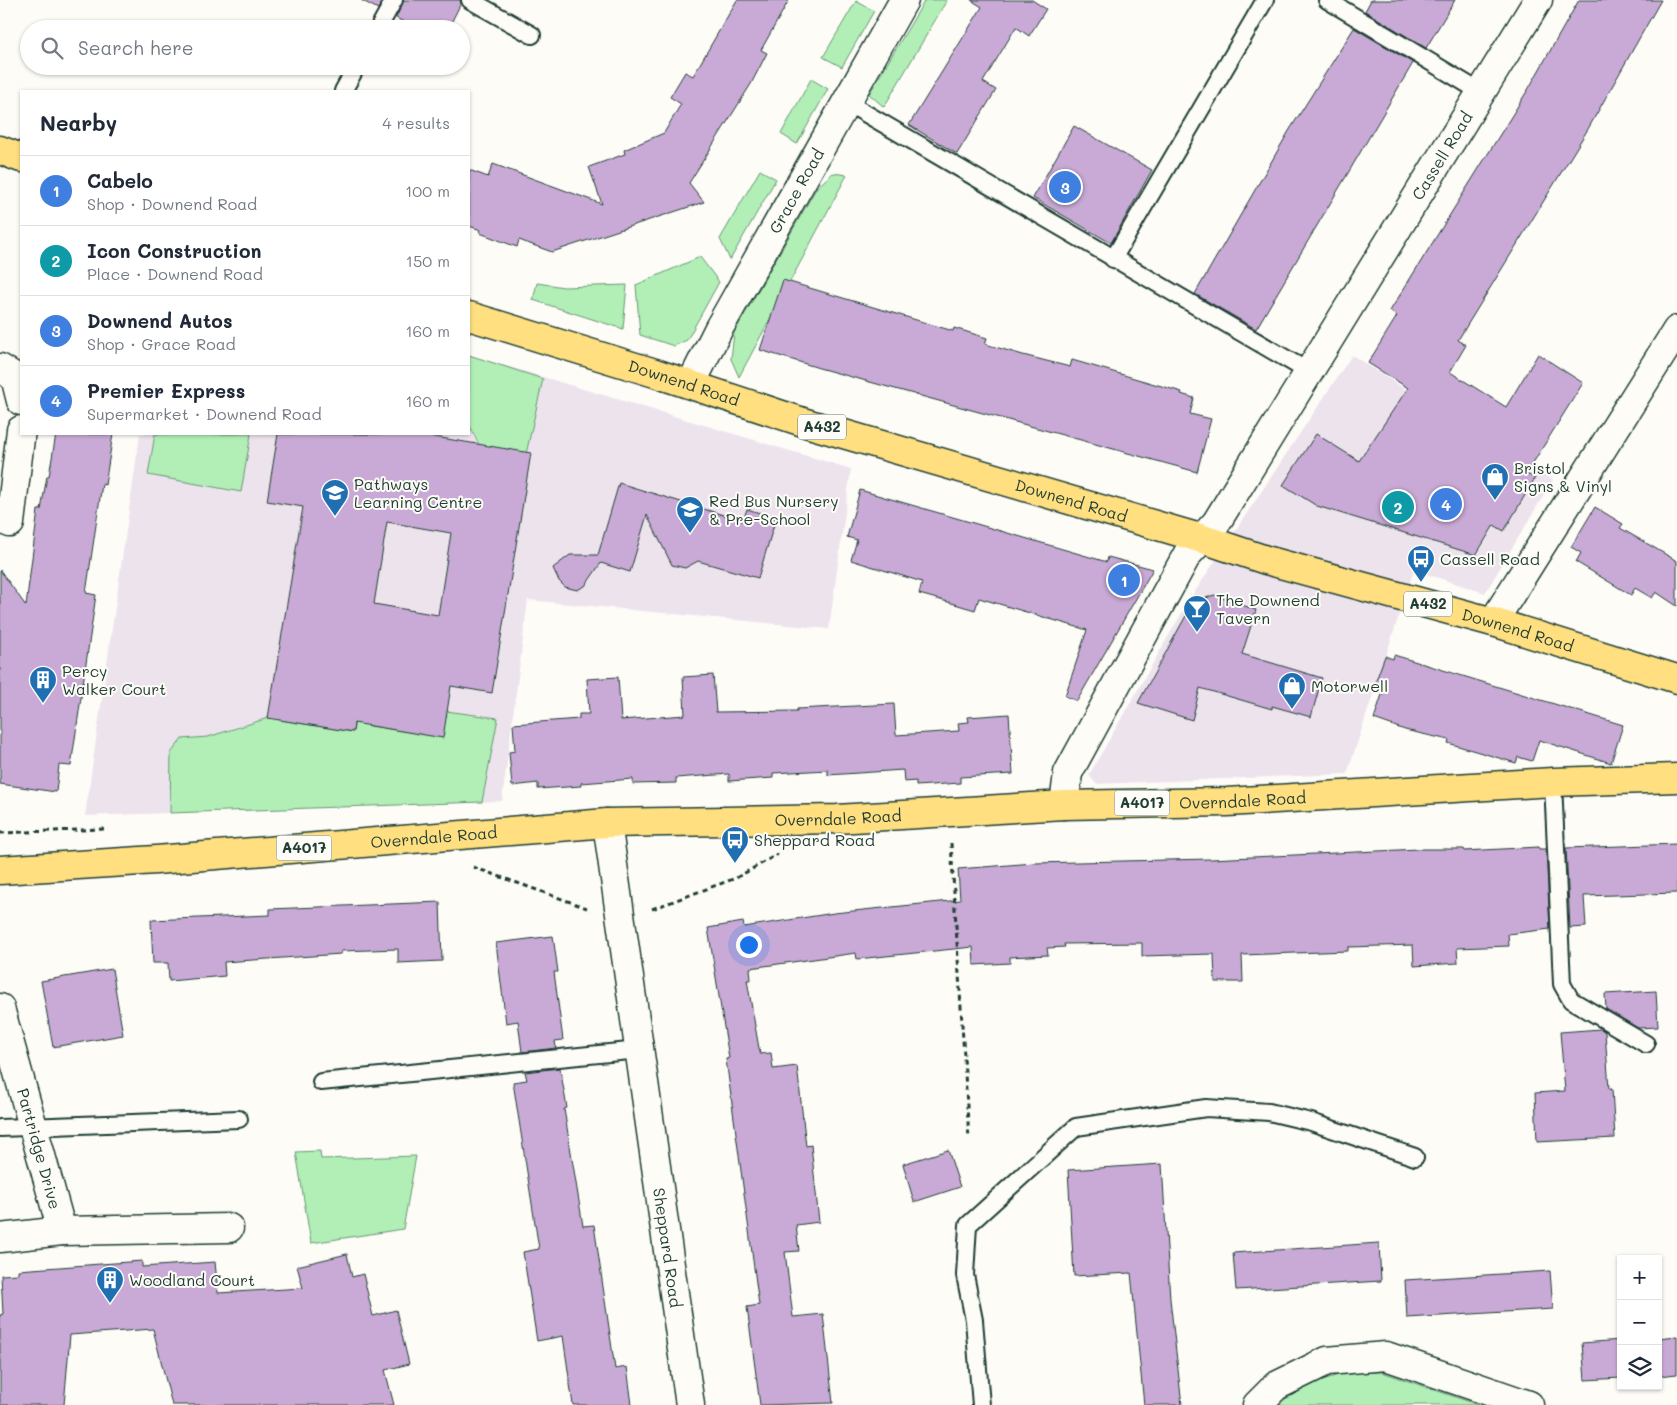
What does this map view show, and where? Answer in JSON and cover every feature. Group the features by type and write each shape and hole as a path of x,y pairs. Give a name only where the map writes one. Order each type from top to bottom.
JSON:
{"main road":[{"path":"0,150 20,158"},
{"name":"Downend Road","path":"470,316 691,384 806,423 1203,539 1266,560 1493,622 1677,679"},
{"name":"Overndale Road","path":"0,870 156,860 607,823 837,819 1064,805 1227,802 1553,782 1677,778"}],"street":[{"name":"Grace Road","path":"691,384 719,328 904,0"},
{"name":"Cassell Road","path":"1064,805 1068,773 1187,555 1216,523 1538,0"},
{"path":"1493,622 1677,330"},
{"path":"0,368 15,377 20,397"},
{"path":"10,522 20,435"},
{"name":"Sheppard Road","path":"607,823 690,1405"},
{"name":"Partridge Drive","path":"0,1008 62,1231"},
{"name":"Partridge Drive","path":"0,1238 62,1231 229,1228"},
{"path":"1257,1405 1276,1386 1327,1361 1386,1356 1529,1405"}],"lane":[{"path":"383,20 394,0"},
{"path":"470,0 532,35"},
{"path":"1113,259 1265,0"},
{"path":"1327,0 1482,92"},
{"path":"343,90 352,75"},
{"path":"846,102 1309,372"},
{"path":"1553,782 1562,984 1571,1000 1646,1044"},
{"path":"321,1082 639,1050"},
{"path":"981,1405 974,1320 965,1275 968,1225 1076,1127 1206,1108 1269,1112 1311,1122 1415,1157"},
{"path":"0,1128 238,1119"}],"path":[{"path":"949,812 969,1139"}],"shaded area":[{"name":"Pathways Learning Centre","path":"470,355 851,469 829,629 528,600 502,801 85,816 140,435 470,435"},
{"path":"1352,355 1472,432 1553,480 1485,593 1414,570 1347,774 1096,784 1089,775 1188,602"}],"green space":[{"path":"925,0 947,0 884,107 869,94"},
{"path":"856,1 874,11 842,67 823,57"},
{"path":"811,79 828,89 797,144 781,134"},
{"path":"760,170 776,179 730,260 720,239"},
{"path":"833,173 847,175 739,377 731,359 734,333 817,187"},
{"path":"700,257 719,282 687,340 674,346 640,335 636,285"},
{"path":"537,283 564,287 627,285 623,329 533,300"},
{"path":"470,355 543,379 526,454 479,445 470,426"},
{"path":"155,435 251,435 241,492 148,475"},
{"path":"362,679 369,726 442,737 446,711 498,718 482,802 170,813 171,753 182,739 208,737 268,718 353,732"},
{"path":"320,1151 321,1159 416,1156 403,1229 311,1243 296,1152"},
{"path":"1382,1372 1479,1405 1274,1405 1316,1382 1345,1373"}],"building":[{"path":"361,0 383,0 378,9"},
{"path":"404,0 460,0 461,3 452,20 400,20 396,18"},
{"path":"737,0 789,0 761,50 767,53 751,84 689,183 704,202 552,252 519,240 517,247 480,233 481,230 470,226 470,170 488,177 493,164 602,204 589,167 625,154 624,150 664,133 681,104 670,97 685,72 693,76"},
{"path":"971,0 1032,0 1046,9 1029,36 1016,27 983,82 996,90 957,154 909,125 982,7"},
{"path":"1371,0 1455,0 1426,48 1365,11"},
{"path":"1579,0 1661,0 1588,129 1458,340 1466,345 1450,372 1506,407 1538,354 1583,383 1526,474 1535,478 1504,531 1494,525 1476,555 1317,506 1283,485 1316,434 1359,461 1408,388 1368,363 1397,316 1390,311 1529,88"},
{"path":"1354,28 1413,63 1256,329 1195,294 1289,131"},
{"path":"1074,126 1152,170 1111,243 1033,198"},
{"path":"783,280 953,331 954,328 987,338 985,344 1023,355 1070,367 1072,360 1182,392 1181,394 1194,398 1190,414 1211,419 1197,472 760,350"},
{"name":"Percy Walker Court","path":"56,435 113,435 105,485 102,484 86,593 96,595 71,766 59,765 56,792 0,784 0,570 26,606 38,510 41,510 47,476 49,476"},
{"path":"278,435 423,435 531,453 492,693 451,686 443,738 354,723 353,732 268,718 303,507 267,501","holes":["387,522 451,533 438,615 374,604"]},
{"path":"619,483 743,521 747,509 776,518 758,578 698,561 685,568 672,565 647,515 630,572 601,563 585,586 577,590 565,587 559,581 553,568 570,555 598,555"},
{"path":"860,490 1107,562 1108,557 1153,569 1077,701 1065,696 1087,630 979,598 975,610 919,594 922,582 851,560 857,540 847,537"},
{"path":"1595,507 1623,524 1620,528 1677,561 1677,606 1656,592 1652,598 1635,588 1631,595 1576,562 1581,553 1571,547"},
{"path":"1214,595 1256,610 1242,654 1322,678 1311,717 1272,706 1272,709 1200,688 1192,720 1138,703 1193,603"},
{"path":"1394,655 1623,725 1611,763 1539,740 1532,761 1518,757 1516,763 1448,743 1449,740 1405,730 1374,719 1385,685 1375,683 1385,656 1393,659"},
{"path":"713,675 716,712 797,711 797,709 894,704 896,735 959,731 958,723 969,722 968,717 1009,714 1013,774 960,777 960,783 916,786 916,781 904,782 903,770 828,775 828,770 773,773 773,778 729,781 729,774 676,778 676,783 633,784 633,779 581,783 581,786 538,789 538,783 512,786 509,752 515,751 513,724 579,719 579,714 589,714 587,679 618,677 621,720 685,715 683,677"},
{"path":"1677,844 1677,893 1584,896 1586,927 1570,928 1566,848"},
{"path":"1539,847 1539,849 1546,849 1550,929 1508,934 1509,946 1457,948 1458,963 1414,966 1413,945 1348,947 1348,951 1242,955 1243,982 1215,982 1214,954 1142,956 1142,943 1064,944 1065,947 1047,948 1048,955 1010,957 1010,963 974,965 973,947 857,959 856,953 750,968 751,980 747,980 760,1054 771,1053 773,1069 797,1066 806,1146 811,1145 819,1222 796,1225 799,1251 785,1252 793,1317 823,1314 833,1403 760,1405 747,1307 759,1305 726,1059 729,1058 708,928 743,922 744,927 834,913 960,900 958,869 1034,863 1211,859 1419,849 1464,849 1465,851"},
{"path":"440,902 442,961 398,963 398,949 341,951 341,954 224,962 225,976 169,981 168,963 153,963 151,920 270,915 270,909"},
{"path":"553,936 558,972 554,972 563,1040 555,1041 556,1048 522,1052 518,1021 506,1023 496,943"},
{"path":"112,969 123,1035 53,1047 41,981"},
{"path":"1656,991 1658,1027 1638,1028 1606,1009 1605,994"},
{"path":"1601,1029 1605,1032 1609,1089 1612,1089 1615,1138 1537,1142 1535,1093 1565,1091 1560,1032"},
{"path":"560,1068 567,1108 564,1109 583,1226 594,1225 615,1369 627,1367 632,1405 573,1405 563,1336 537,1341 523,1252 539,1249 513,1082 527,1080 525,1072"},
{"path":"948,1150 960,1187 914,1202 903,1164"},
{"path":"1162,1164 1170,1299 1182,1405 1144,1405 1131,1273 1074,1276 1068,1170"},
{"path":"1379,1243 1381,1281 1236,1290 1233,1253"},
{"path":"347,1254 352,1277 363,1274 373,1316 396,1310 409,1364 385,1370 394,1405 172,1405 153,1329 70,1335 64,1405 0,1405 0,1315 3,1314 1,1275 18,1274 18,1270 142,1261 142,1267 215,1262 218,1293 303,1288 297,1266"},
{"path":"1550,1271 1553,1309 1407,1318 1405,1280"},
{"path":"1677,1336 1677,1374 1662,1376 1662,1338"},
{"path":"1617,1340 1617,1378 1585,1380 1582,1343"}],"place":[{"name":"Downend Autos","path":"1065,187"},
{"name":"Bristol Signs & Vinyl","path":"1495,501"},
{"name":"Premier Express","path":"1446,504"},
{"name":"Icon Construction","path":"1398,507"},
{"name":"Pathways Learning Centre","path":"335,517"},
{"name":"Red Bus Nursery & Pre-School","path":"690,534"},
{"name":"Cabelo","path":"1124,580"},
{"name":"Cassell Road","path":"1421,583"},
{"name":"The Downend Tavern","path":"1197,633"},
{"name":"Percy Walker Court","path":"43,704"},
{"name":"Motorwell","path":"1292,710"},
{"name":"Sheppard Road","path":"735,864"},
{"name":"Woodland Court","path":"110,1304"}]}
